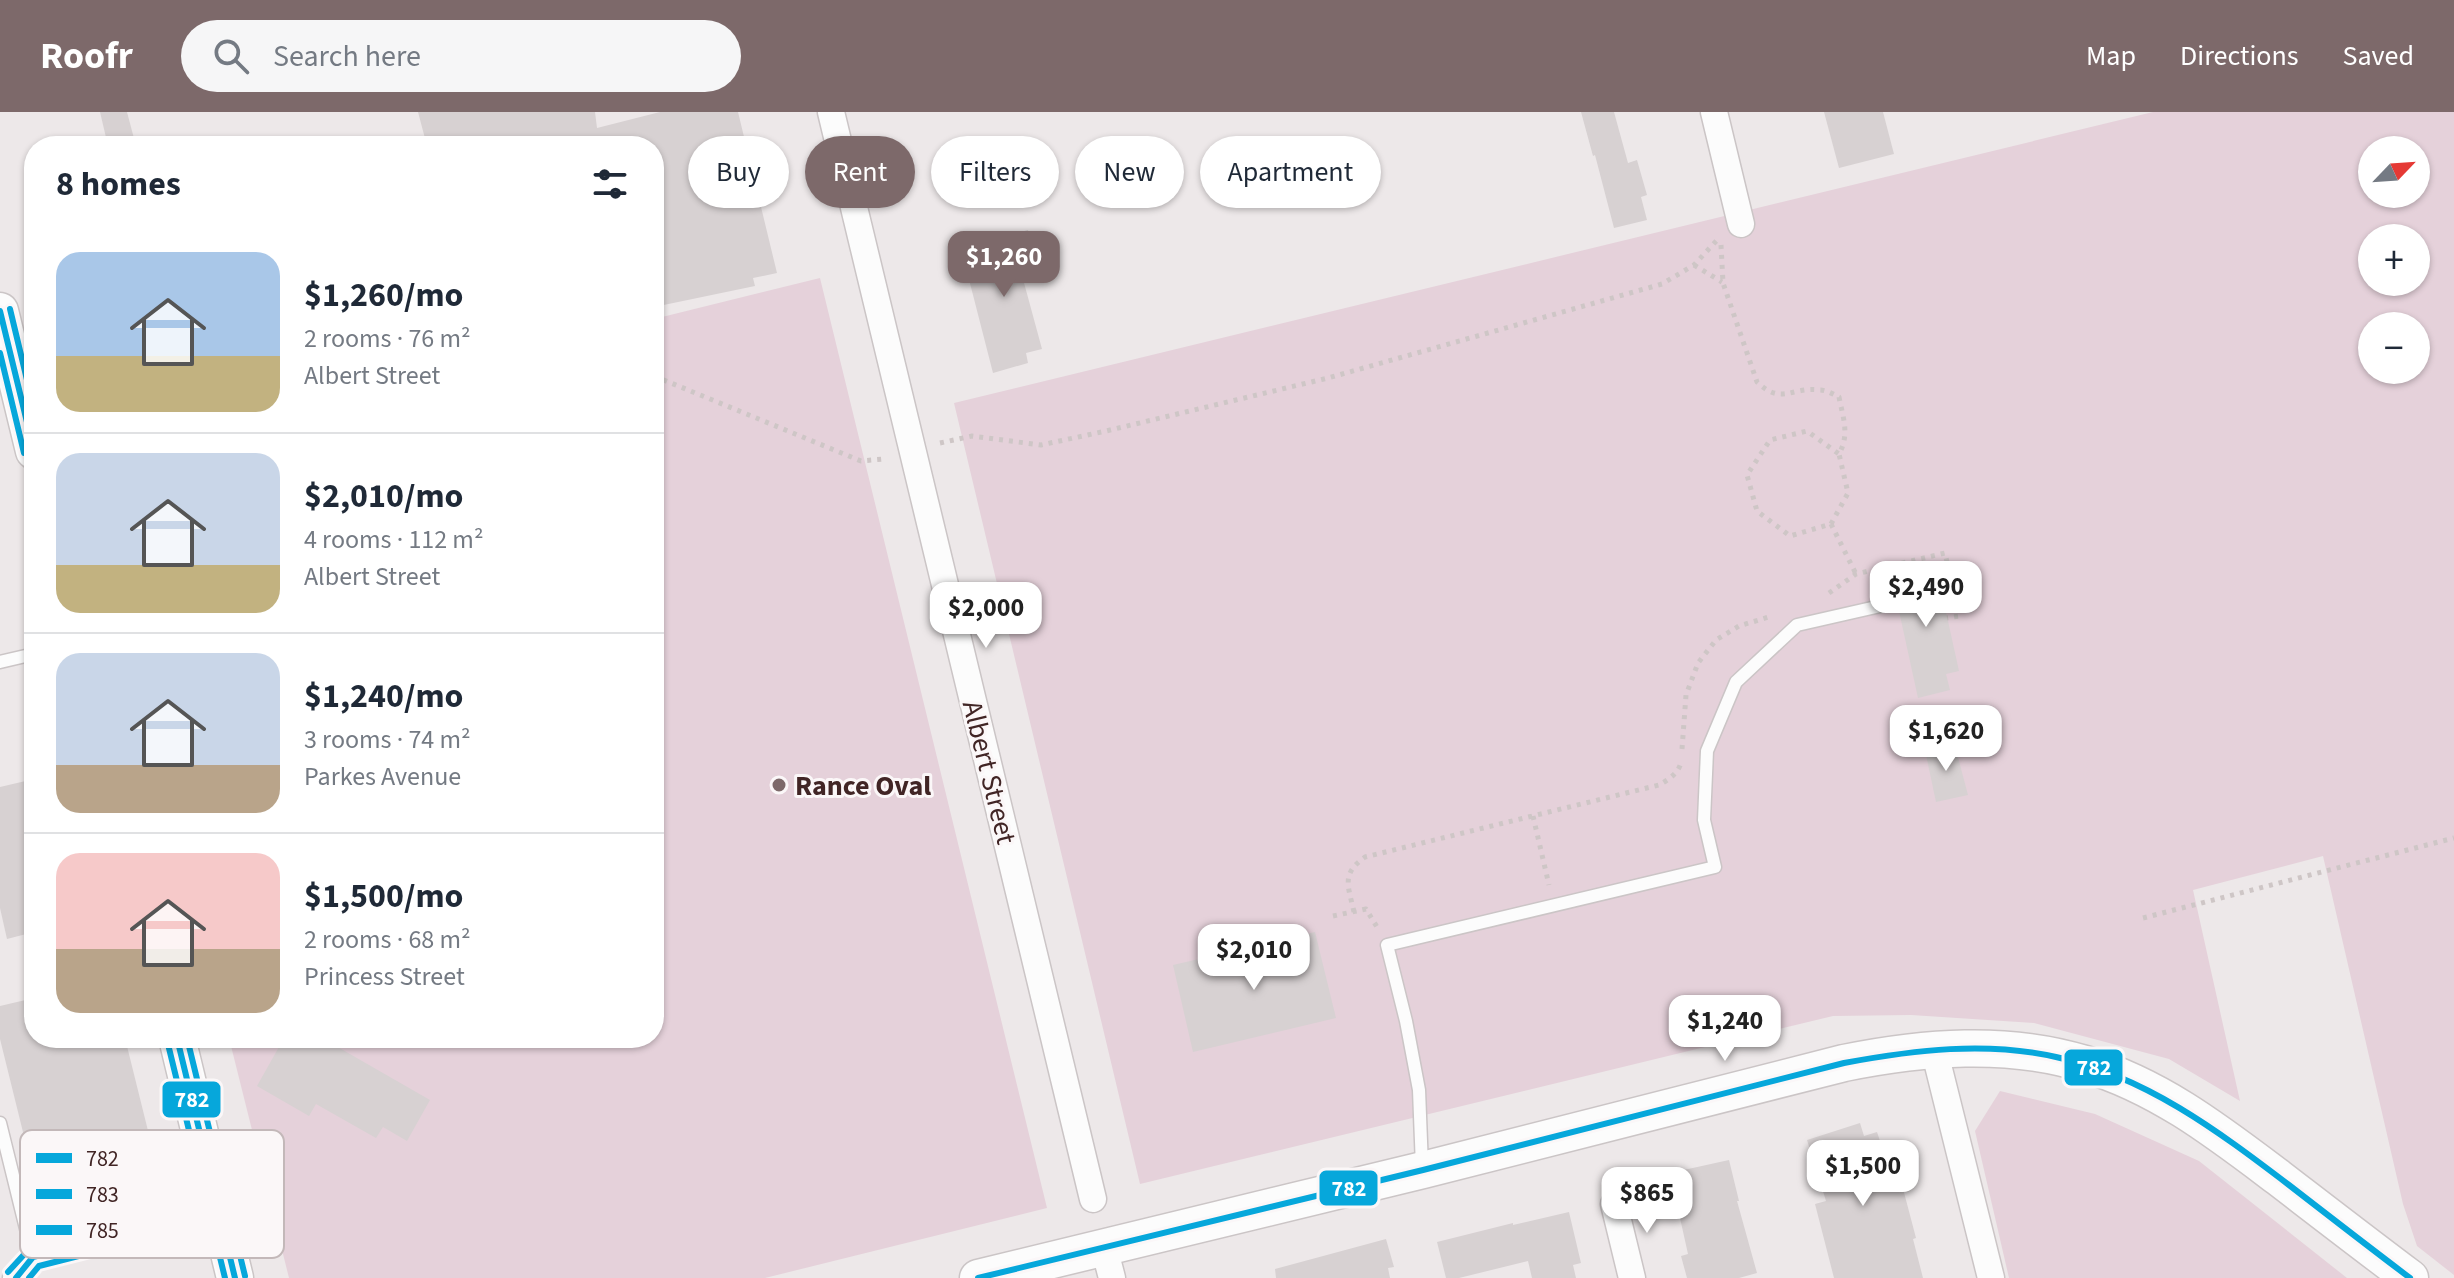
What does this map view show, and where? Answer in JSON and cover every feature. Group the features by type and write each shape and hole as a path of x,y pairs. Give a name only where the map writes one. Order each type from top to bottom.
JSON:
{"street":[{"name":"Albert Street","path":"831,112 1093,1199"},
{"path":"1714,112 1731,230"},
{"path":"0,311 24,410"},
{"path":"179,1048 199,1130"},
{"path":"1934,1049 1991,1278"},
{"path":"978,1278 1108,1262 1423,1170 1844,1063 1934,1049 2021,1050 2045,1054 2103,1069 2144,1087 2195,1116 2410,1278"},
{"path":"1614,1204 1632,1278"},
{"path":"19,1267 51,1258"},
{"path":"230,1258 235,1278"}],"lane":[{"path":"1423,1170 1419,1090 1387,945 1715,867 1704,820 1707,751 1736,682 1797,625 1898,602"},
{"path":"0,662 24,656"},
{"path":"0,1123 19,1267"}],"path":[{"path":"664,380 861,461 887,459 972,436 1041,445 1328,378 1662,284 1694,265 1731,230"},
{"path":"1731,230 1723,283 1757,382 1768,393 1784,395 1809,389 1823,390 1839,397 1846,442 1839,454"},
{"path":"1694,265 1723,283"},
{"path":"1807,431 1839,454 1848,493 1831,524 1790,536 1757,511 1747,475 1770,440 1807,431"},
{"path":"1831,524 1856,574"},
{"path":"1821,598 1856,574 1945,553 1959,616 1947,618"},
{"path":"1354,912 1347,880 1351,866 1365,857 1659,785 1670,779 1681,767 1686,695 1698,663 1716,640 1739,626 1782,613"},
{"path":"1533,816 1553,904"},
{"path":"2143,918 2454,838"},
{"path":"1333,916 1366,909 1387,945"}],"shaded area":[{"path":"2153,112 2454,112 2454,1275 2417,1246 2403,1204 2323,856 2193,890 2240,1101 2169,1059 2034,1023 1911,1015 1833,1016 1140,1184 954,403"},
{"path":"820,278 1047,1208 765,1278 289,1278 284,1258 284,1130 252,1130 232,1048 664,1048 664,317"},
{"path":"2000,1091 2095,1114 2199,1161 2347,1278 2009,1278 1975,1131"}],"building":[{"path":"100,112 127,112 133,136 106,136"},
{"path":"418,112 595,112 597,128 660,112 738,112 744,136 688,136 688,208 761,208 777,273 753,278 755,286 664,305 664,136 424,136"},
{"path":"1581,112 1614,112 1628,163 1637,160 1647,195 1641,197 1647,220 1614,228"},
{"path":"1824,112 1883,112 1894,154 1839,168"},
{"path":"1028,230 1037,264 1020,268 1042,349 1026,353 1028,363 993,373 963,256 982,251 980,243"},
{"path":"1935,562 1959,671 1946,674 1950,690 1918,698 1899,611 1905,608 1907,601 1904,595 1896,593 1891,573"},
{"path":"1954,742 1968,795 1936,802 1925,750"},
{"path":"24,781 24,935 7,939 0,908 0,787"},
{"path":"1315,932 1336,1018 1193,1052 1173,965"},
{"path":"24,1000 24,1048 127,1048 148,1130 22,1130 0,1039 0,1006"},
{"path":"278,1048 339,1048 430,1100 407,1141 383,1127 376,1138 316,1104 309,1116 257,1086"},
{"path":"1860,1123 1864,1136 1877,1132 1894,1183 1901,1181 1923,1278 1834,1278 1815,1204 1826,1201 1807,1140"},
{"path":"1729,1160 1757,1273 1739,1278 1687,1278 1681,1256 1688,1254 1670,1173"},
{"path":"1569,1212 1581,1263 1573,1265 1576,1278 1532,1278 1528,1261 1459,1278 1446,1278 1437,1242"},
{"path":"1386,1239 1394,1267 1388,1268 1390,1278 1276,1278 1275,1269"}],"transit line":[{"name":"785","path":"10,309 24,367"},
{"name":"782","path":"0,311 24,410"},
{"name":"783","path":"0,353 24,453"},
{"name":"783","path":"169,1048 189,1130"},
{"name":"782","path":"179,1048 199,1130"},
{"name":"785","path":"189,1048 209,1130"},
{"name":"782","path":"978,1278 1423,1170 1844,1063 1923,1051 1977,1048 2056,1057 2120,1077 2150,1092 2235,1145 2410,1278"},
{"name":"785","path":"8,1272 21,1258"},
{"name":"782","path":"16,1278 32,1258"},
{"name":"783","path":"29,1278 39,1266 71,1258"},
{"name":"783","path":"220,1258 225,1278"},
{"name":"782","path":"230,1258 235,1278"},
{"name":"785","path":"241,1258 245,1276"}],"place":[{"name":"Rance Oval","path":"779,785"}]}
